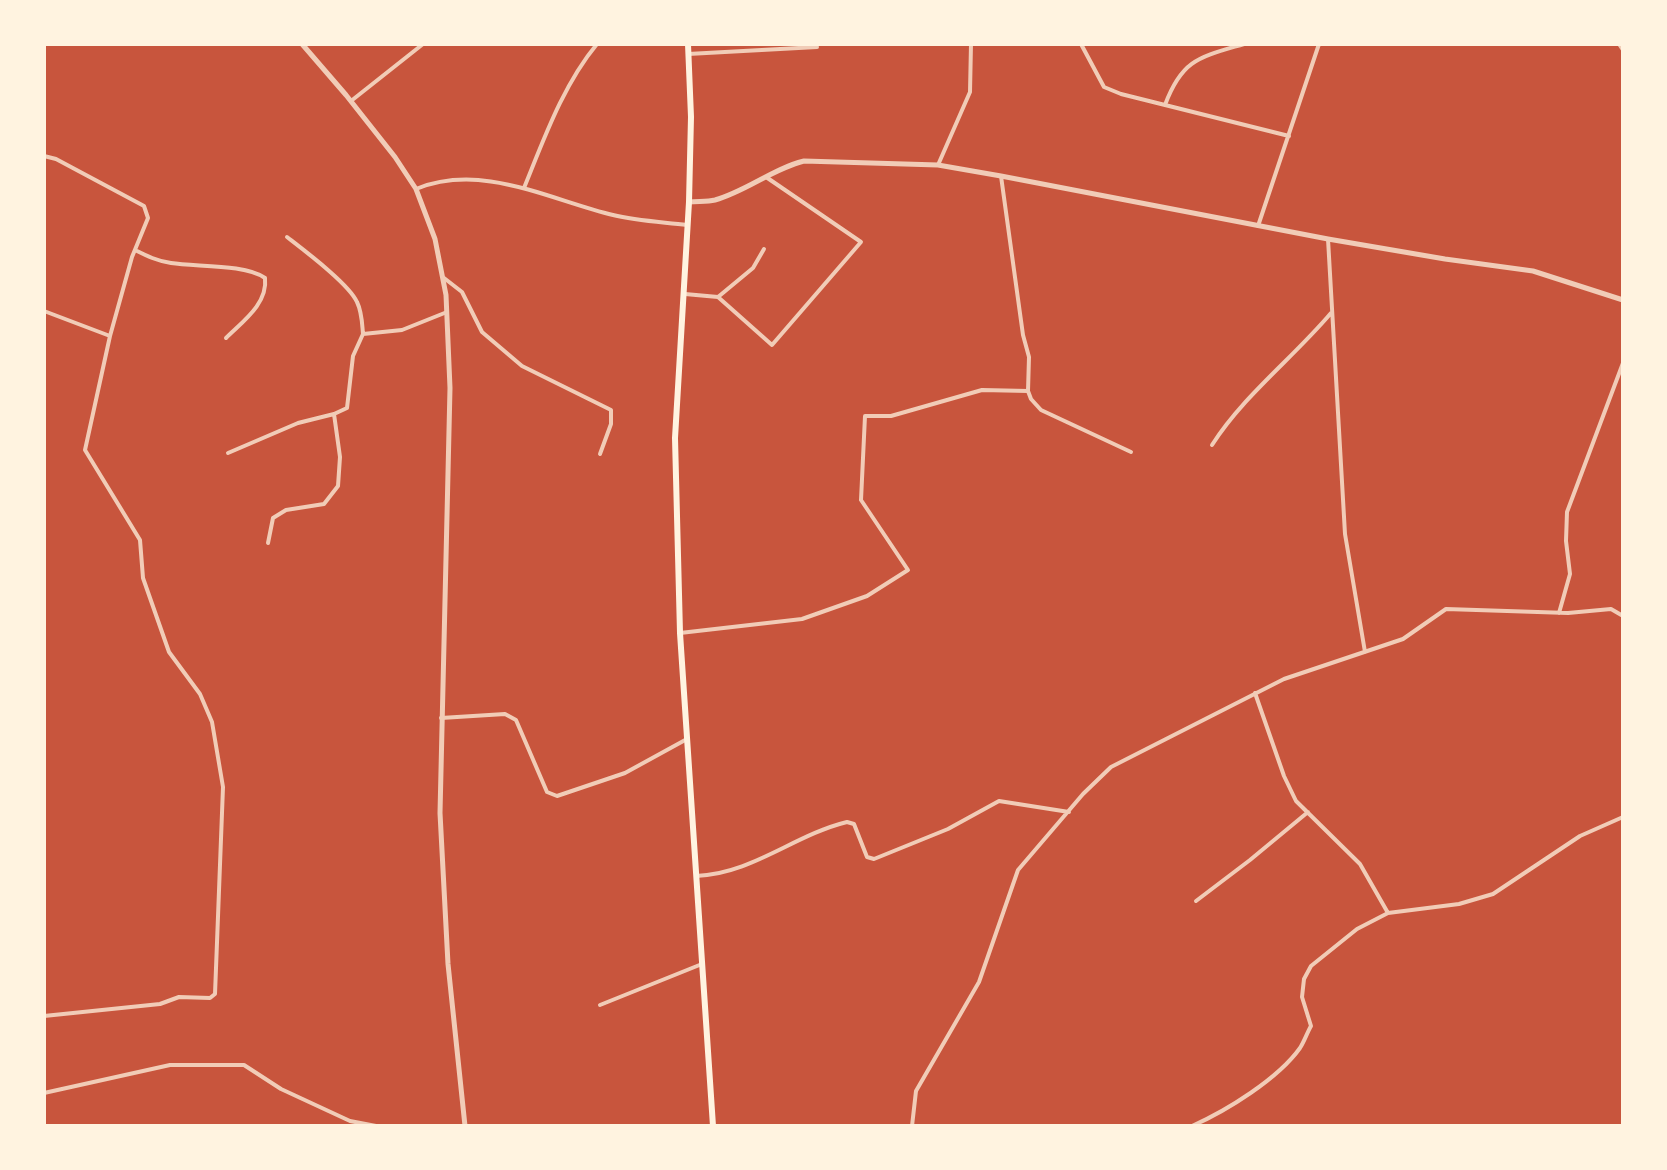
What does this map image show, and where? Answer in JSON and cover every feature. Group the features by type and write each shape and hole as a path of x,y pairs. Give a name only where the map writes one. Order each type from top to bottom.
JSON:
{"main road":[{"path":"688,44 691,117 689,202 675,438 680,633 713,1126"}],"street":[{"path":"302,44 351,101 416,189 435,239 444,278 450,388 441,718 443,891 465,1126"},
{"path":"351,101 423,44"},
{"path":"524,188 549,127 582,63 597,44"},
{"path":"938,165 970,92 971,44"},
{"path":"1081,44 1104,87 1121,94 1289,136"},
{"path":"1165,105 1173,83 1194,62 1244,44"},
{"path":"1258,226 1319,44"},
{"path":"1619,44 1623,50"},
{"path":"688,54 817,47"},
{"path":"44,156 56,159 144,206 148,218 135,250 110,336 85,450 140,540 143,578 169,652 200,694 212,722 223,787 218,990 210,998 179,997 160,1004 44,1016"},
{"path":"689,202 713,200 784,166 804,161 938,165 1328,239 1533,271 1623,300"},
{"path":"685,294 718,297 772,345 861,242 764,175"},
{"path":"1001,176 1023,335 1029,357 1028,391 1031,399 1041,410 1131,452"},
{"path":"416,189 432,183 466,178 524,188 617,216 688,225"},
{"path":"228,453 298,423 347,408 353,356 363,334 356,299 317,260 287,237"},
{"path":"1328,239 1345,534 1365,652"},
{"path":"718,297 753,268 764,249"},
{"path":"135,250 154,260 250,272 265,278 264,293 253,311 226,338"},
{"path":"444,278 462,292 482,332 522,366 611,410 611,424 600,454"},
{"path":"44,311 110,336"},
{"path":"1212,445 1226,423 1303,346 1332,311"},
{"path":"363,334 402,330 447,312"},
{"path":"1559,613 1570,574 1566,541 1567,512 1623,363"},
{"path":"680,633 802,619 867,596 908,570 861,500 865,416 891,416 982,390 1028,391"},
{"path":"268,543 273,518 286,510 324,504 338,486 340,457 334,414"},
{"path":"912,1126 916,1091 979,982 1018,870 1111,767 1284,679 1403,639 1446,609 1559,613 1611,609 1623,616"},
{"path":"1255,693 1296,801 1360,864 1388,913"},
{"path":"441,718 505,714 516,720 547,792 557,796 625,773 687,739"},
{"path":"696,876 730,872 803,837 847,822 854,824 867,857 874,859 948,829 999,801 1069,812"},
{"path":"1196,901 1308,812"},
{"path":"1192,1126 1212,1118 1280,1070 1301,1047 1311,1026 1302,997 1304,979 1311,966 1357,929 1388,913 1459,904 1493,894 1580,836 1623,817"},
{"path":"600,1005 702,964"},
{"path":"44,1093 170,1065 244,1065 281,1089 350,1121 376,1126"}]}
